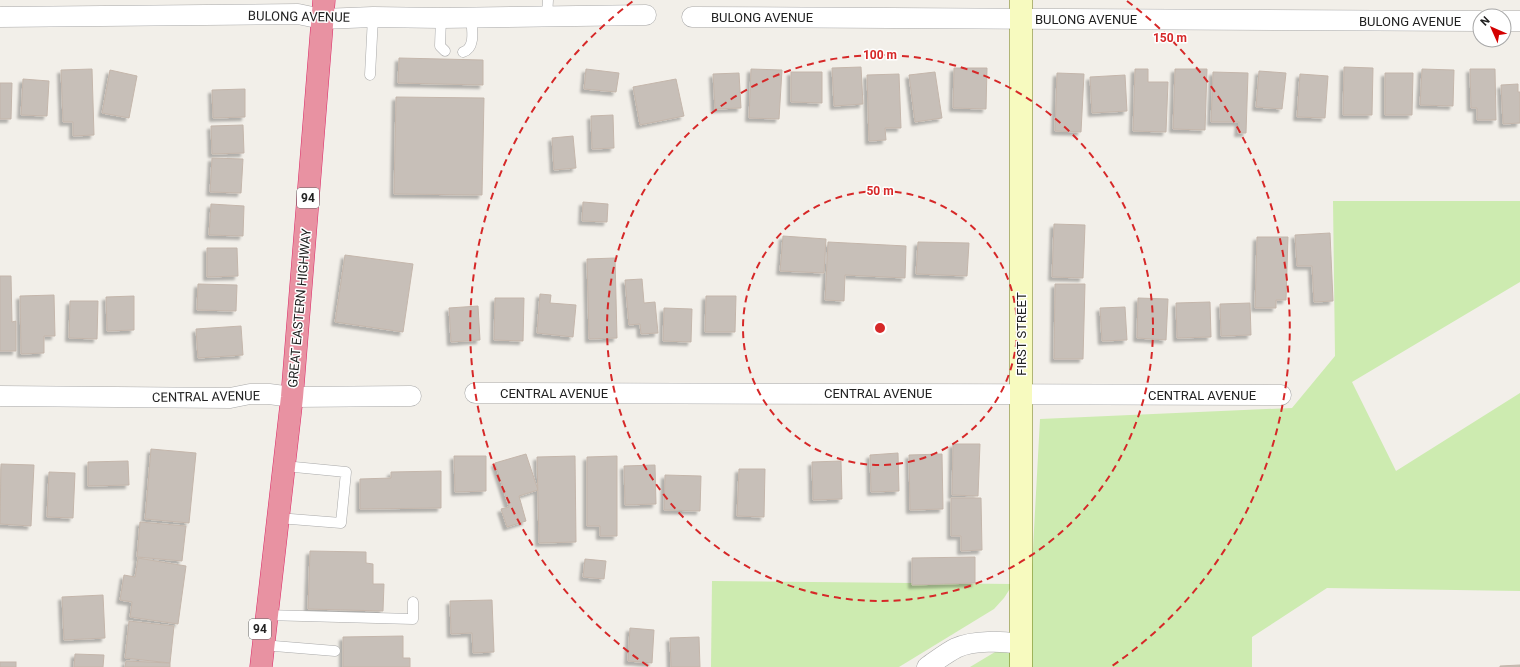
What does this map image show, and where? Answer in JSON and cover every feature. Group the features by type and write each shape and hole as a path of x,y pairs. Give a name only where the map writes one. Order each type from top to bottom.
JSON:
{"highway":[{"name":"GREAT EASTERN HIGHWAY","path":"261,667 260,645 269,590 292,397 323,10"},
{"name":"GREAT EASTERN HIGHWAY","path":"251,667 260,645"}],"street":[{"name":"BULONG AVENUE","path":"0,17 298,14 323,10 373,17 472,18 548,8 646,15"},
{"name":"BULONG AVENUE","path":"692,17 1021,9 1472,21"},
{"name":"FIRST STREET","path":"1021,9 1021,667"},
{"name":"CENTRAL AVENUE","path":"475,393 1021,393 1280,395"},
{"name":"CENTRAL AVENUE","path":"0,396 230,398 250,394 269,394 292,397 411,396"},
{"path":"927,667 957,648 977,643 1008,642 1021,644"}],"lane":[{"path":"370,75 373,17"},
{"path":"441,18 440,46 445,52"},
{"path":"463,52 468,50 471,44 472,18"},
{"path":"278,518 341,523 346,472 284,466"},
{"path":"265,615 413,619 413,602"},
{"path":"260,645 335,651"}],"green space":[{"path":"1333,201 1520,201 1520,282 1352,382 1396,471 1520,393 1520,591 1327,588 1252,637 1252,667 970,667 1032,630 1032,567 1040,419 1292,408 1335,356"},
{"path":"712,581 1013,584 1004,598 994,609 899,667 711,667"}],"building":[{"path":"399,58 483,60 483,85 398,83"},
{"path":"861,67 863,104 834,106 832,68"},
{"path":"1344,67 1373,68 1372,115 1343,115"},
{"path":"954,68 987,68 986,109 953,108"},
{"path":"92,69 94,135 73,136 73,122 63,122 61,70"},
{"path":"586,69 619,73 616,92 584,89"},
{"path":"751,69 782,70 779,119 749,118"},
{"path":"1135,69 1148,69 1148,82 1168,82 1166,132 1133,131"},
{"path":"1175,69 1207,69 1205,130 1173,129"},
{"path":"1422,69 1454,70 1453,106 1420,105"},
{"path":"1470,69 1495,69 1496,120 1477,120 1477,108 1471,108"},
{"path":"110,70 137,76 129,118 102,113"},
{"path":"1259,71 1286,73 1282,109 1256,107"},
{"path":"791,72 822,72 822,103 791,102"},
{"path":"935,72 942,118 915,122 909,75"},
{"path":"1213,72 1248,73 1246,133 1238,133 1239,122 1211,122"},
{"path":"739,73 741,108 715,109 713,74"},
{"path":"1057,73 1084,74 1081,132 1055,131"},
{"path":"1385,73 1413,73 1412,115 1385,115"},
{"path":"899,74 901,128 885,128 886,140 869,141 867,75"},
{"path":"1300,74 1328,76 1325,118 1297,117"},
{"path":"1125,75 1127,111 1092,113 1090,77"},
{"path":"23,79 49,81 47,116 21,115"},
{"path":"676,79 684,116 640,125 633,87"},
{"path":"0,83 12,83 11,119 0,119"},
{"path":"1518,84 1518,92 1520,92 1520,123 1503,124 1501,85"},
{"path":"245,89 245,117 213,118 212,90"},
{"path":"396,97 484,98 482,195 394,194"},
{"path":"613,115 614,148 592,149 591,116"},
{"path":"243,125 244,153 212,154 211,126"},
{"path":"573,136 576,168 554,170 552,138"},
{"path":"212,158 243,159 241,193 210,192"},
{"path":"583,202 608,204 607,222 582,221"},
{"path":"211,204 244,206 243,236 209,235"},
{"path":"1054,224 1085,225 1083,278 1052,277"},
{"path":"1330,233 1333,301 1314,302 1312,266 1297,266 1295,235"},
{"path":"783,236 826,239 824,273 780,271"},
{"path":"1257,237 1288,237 1286,300 1276,300 1276,308 1255,308"},
{"path":"828,242 906,246 905,278 845,275 844,301 825,300"},
{"path":"918,242 969,243 967,276 916,274"},
{"path":"207,248 237,248 238,276 207,277"},
{"path":"345,255 413,264 403,332 335,322"},
{"path":"615,258 617,338 589,339 587,259"},
{"path":"0,276 11,276 12,322 16,321 16,351 0,351"},
{"path":"642,279 644,303 655,302 658,333 641,334 640,324 629,325 625,280"},
{"path":"198,284 237,285 236,311 197,310"},
{"path":"1055,284 1085,284 1083,359 1054,359"},
{"path":"540,294 551,295 550,303 576,305 573,337 537,333"},
{"path":"54,295 55,336 44,336 44,353 21,354 20,296"},
{"path":"134,296 134,330 107,331 106,297"},
{"path":"706,296 736,296 735,332 705,332"},
{"path":"495,298 524,298 523,341 494,340"},
{"path":"1138,298 1168,299 1166,340 1137,338"},
{"path":"70,301 98,301 97,339 69,338"},
{"path":"1210,302 1211,337 1177,338 1176,303"},
{"path":"1250,303 1251,335 1221,336 1220,304"},
{"path":"478,306 480,340 451,342 449,308"},
{"path":"1125,307 1127,340 1102,341 1100,308"},
{"path":"664,308 692,309 691,342 663,341"},
{"path":"241,326 243,355 198,358 196,329"},
{"path":"953,444 980,444 978,496 952,495"},
{"path":"151,449 196,453 189,523 145,519"},
{"path":"898,453 899,491 871,492 870,455"},
{"path":"526,454 538,490 519,496 526,521 507,527 501,509 509,507 495,463"},
{"path":"942,454 943,509 910,510 909,455"},
{"path":"454,456 486,456 486,491 455,492"},
{"path":"575,456 576,542 539,543 537,457"},
{"path":"617,456 617,536 600,536 600,526 587,526 587,457"},
{"path":"128,461 129,485 88,486 88,462"},
{"path":"841,461 842,499 813,500 812,462"},
{"path":"1,464 34,465 31,526 0,524"},
{"path":"655,465 656,504 625,505 624,466"},
{"path":"739,469 765,469 764,517 737,516"},
{"path":"441,471 441,508 360,509 360,479 391,478 391,472"},
{"path":"49,472 75,473 73,518 47,517"},
{"path":"665,475 701,476 700,511 664,510"},
{"path":"951,498 981,498 982,550 961,551 961,536 951,536"},
{"path":"140,522 186,526 182,561 137,557"},
{"path":"310,551 366,552 366,563 373,564 373,584 384,584 383,611 308,609"},
{"path":"975,557 975,583 912,585 912,558"},
{"path":"138,558 186,566 178,624 130,617 132,602 120,600 124,575 135,577"},
{"path":"585,559 606,561 604,579 583,577"},
{"path":"103,595 105,638 64,640 62,597"},
{"path":"492,600 494,652 473,653 472,633 451,634 450,601"},
{"path":"129,621 174,626 170,663 125,658"},
{"path":"630,628 654,630 652,663 628,661"},
{"path":"403,636 403,658 410,658 410,667 343,667 343,637"},
{"path":"699,637 700,667 671,667 670,638"},
{"path":"75,654 104,655 103,667 74,667"},
{"path":"126,661 170,663 170,667 125,667"},
{"path":"0,662 16,662 16,667 0,667"},
{"path":"1520,665 1520,667 1500,667 1500,666"}]}
